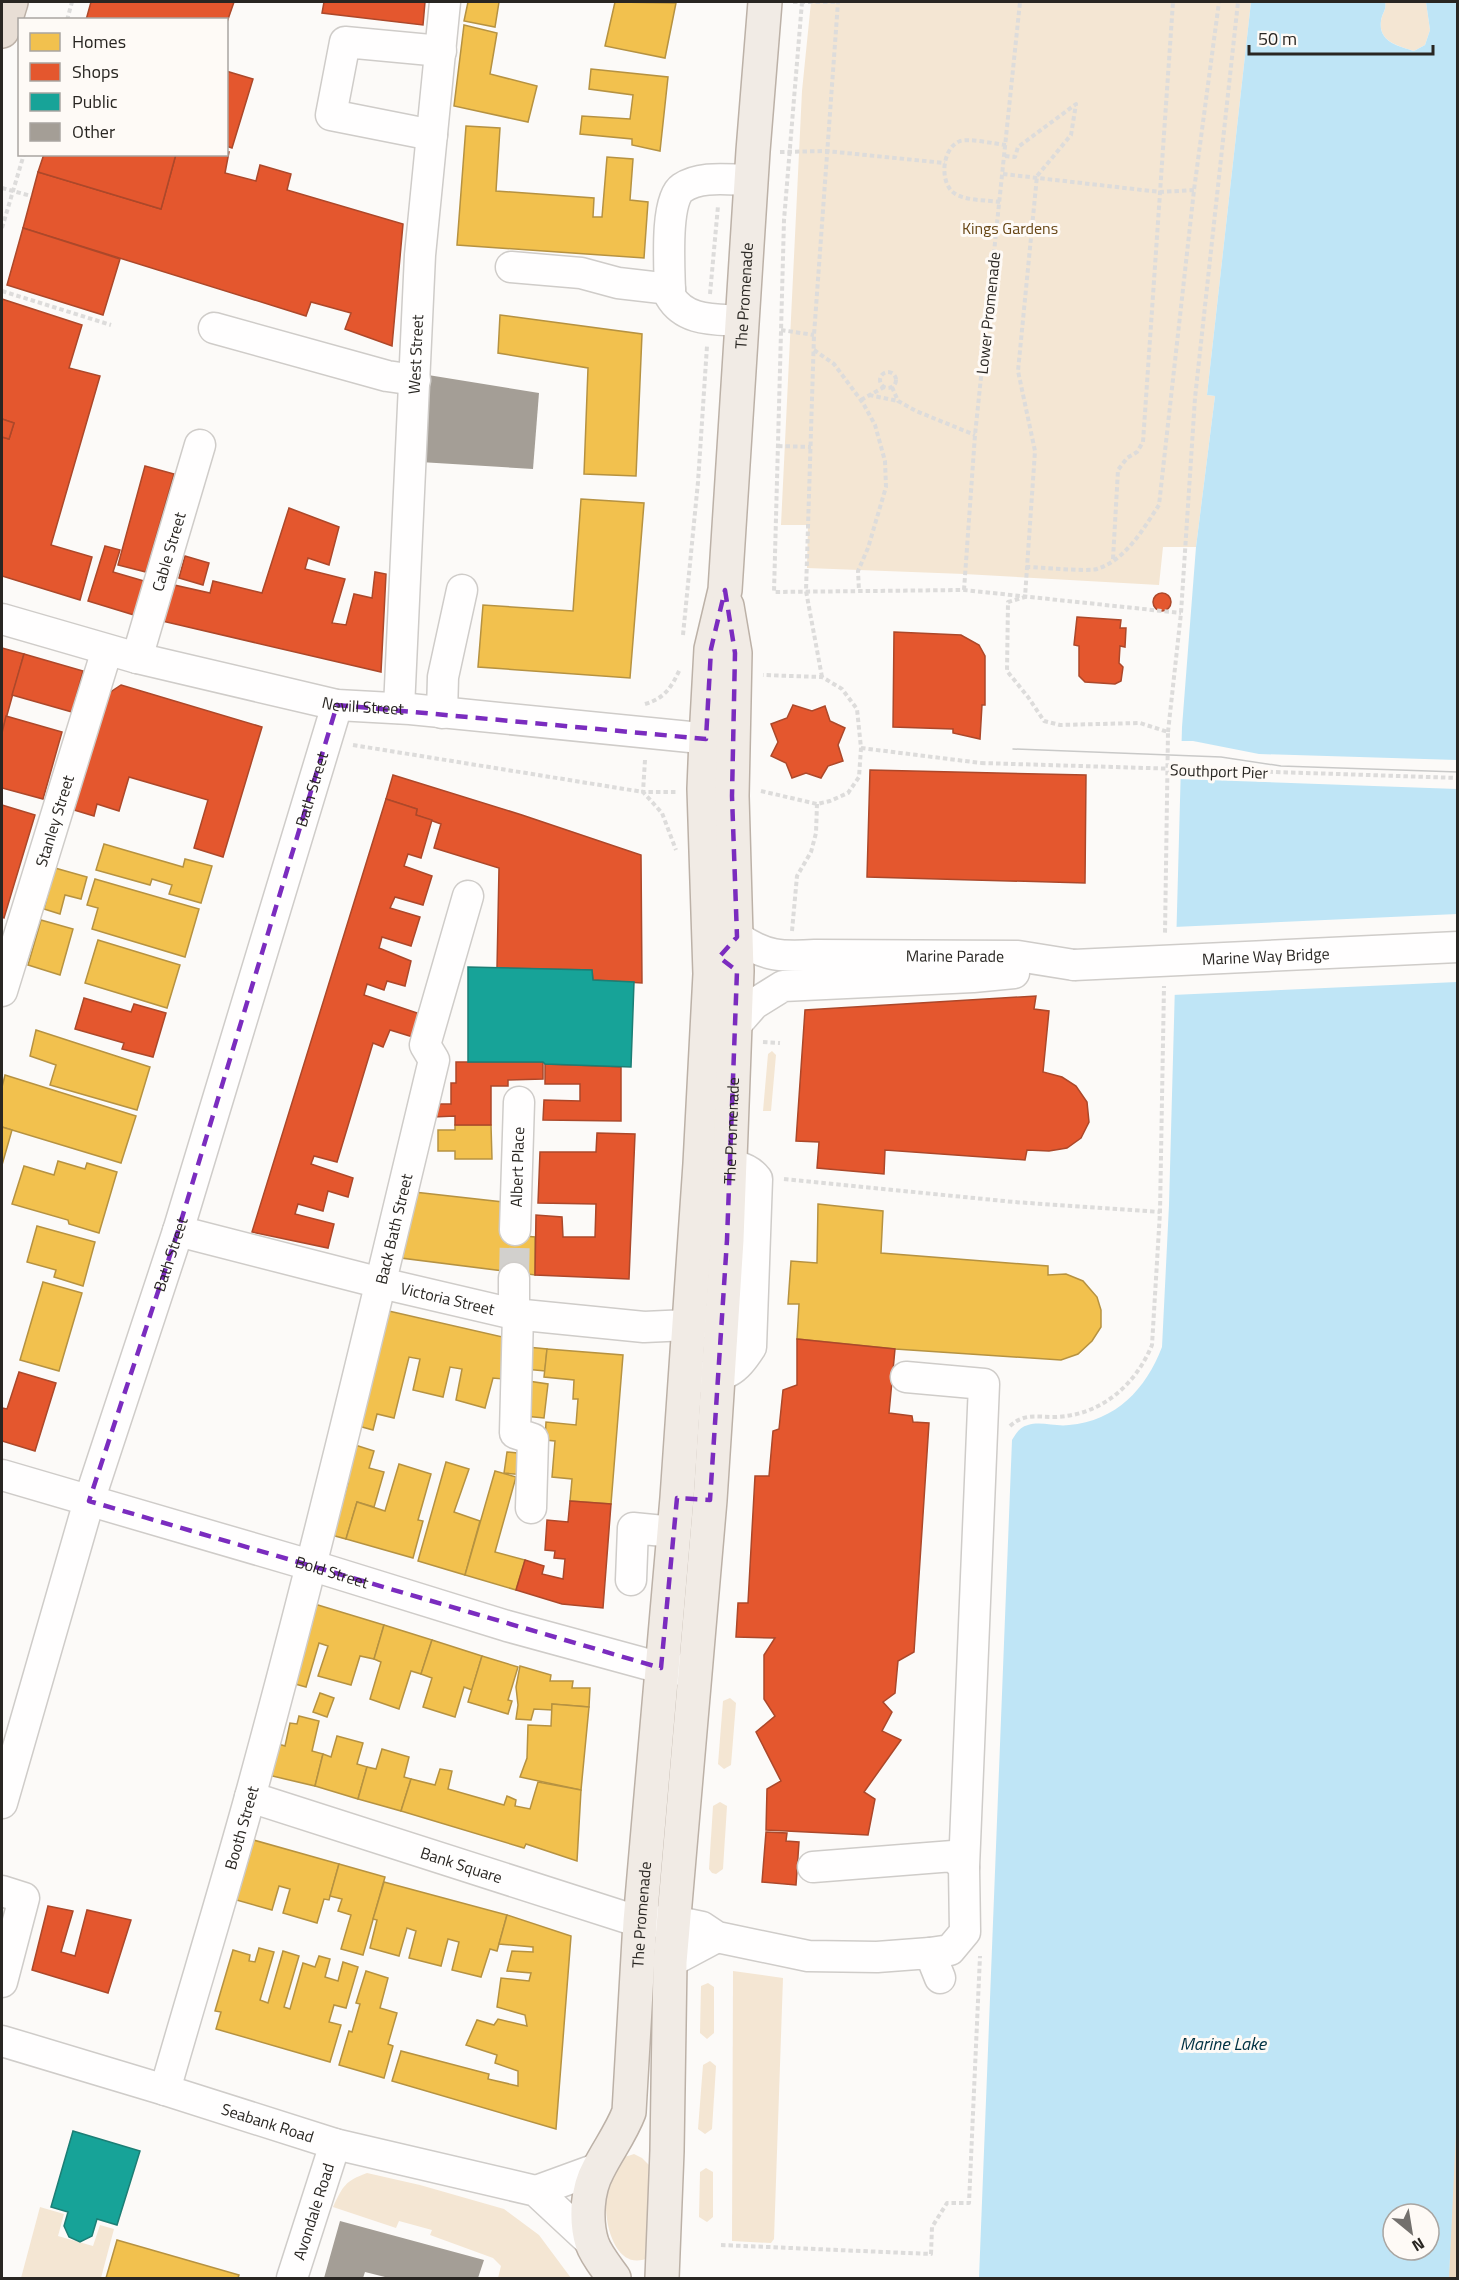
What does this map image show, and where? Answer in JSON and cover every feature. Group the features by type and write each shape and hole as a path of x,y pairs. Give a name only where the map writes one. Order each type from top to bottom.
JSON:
{"highway":[{"path":"2,31 10,2"}],"main road":[{"name":"The Promenade","path":"723,957 733,1028 729,1169 688,1325 677,1498 640,1922 629,2112 623,2128 602,2163 589,2199 589,2222 602,2258 617,2271 630,2276 643,2276 663,2265 670,1962 673,1922 710,1500 721,1318 740,1240 729,1169 723,957 732,796 719,740 735,653 724,590 765,2"},
{"path":"677,1498 710,1500"},
{"path":"652,1776 686,1783"},
{"path":"602,2163 618,2148 642,2142 652,2143 667,2151"}],"street":[{"name":"West Street","path":"399,708 420,255 445,2"},
{"path":"432,135 331,115 345,42 441,51"},
{"path":"742,321 702,318 686,314 676,307 670,296 671,212 676,194 683,187 752,166"},
{"path":"511,267 581,273 618,283 670,289"},
{"path":"214,328 387,376 415,380"},
{"name":"Cable Street","path":"137,658 200,445"},
{"path":"442,713 443,677 462,590"},
{"name":"Nevill Street","path":"2,618 106,650 338,705 399,708 719,740"},
{"name":"Stanley Street","path":"2,991 106,650"},
{"name":"Bath Street","path":"2,1803 89,1501 178,1231 338,705"},
{"name":"Back Bath Street","path":"310,1565 434,1060 425,1045 468,896"},
{"name":"Marine Way Bridge","path":"1074,965 1458,947"},
{"name":"Marine Parade","path":"723,957 761,952 785,957 815,955 1018,956 1074,965"},
{"name":"Marine Parade","path":"723,957 928,968 973,977"},
{"name":"Marine Parade","path":"733,1028 754,1004 783,986 973,977 1074,965"},
{"name":"Albert Place","path":"515,1230 519,1102"},
{"name":"Victoria Street","path":"178,1231 381,1283 516,1314 644,1327 688,1325 721,1318"},
{"path":"685,1378 718,1376 738,1366 751,1347 740,1240"},
{"path":"514,1278 515,1433 533,1439 531,1508"},
{"name":"Bank Square","path":"250,1797 640,1922 673,1922 702,1927 717,1937 808,1956 877,1957 935,1965 966,1932 964,1867 984,1384 906,1377"},
{"name":"Bold Street","path":"2,1475 310,1565 507,1626 661,1668"},
{"path":"631,1580 633,1528 674,1532"},
{"name":"Booth Street","path":"165,2090 250,1797 310,1565"},
{"path":"661,1668 695,1671"},
{"path":"813,1867 953,1856 964,1867"},
{"path":"2,1892 24,1898 2,1982"},
{"path":"670,1962 717,1937"},
{"name":"Seabank Road","path":"2,2041 335,2144 536,2191"},
{"name":"Avondale Road","path":"292,2278 335,2144"},
{"path":"602,2163 536,2191 602,2258"}],"path":[{"path":"68,18 72,2"},
{"path":"765,2 838,2 814,335 806,591 822,677 842,689 857,709 861,748 859,777 848,793 817,804 816,833 811,852 797,876 792,934"},
{"path":"802,2 784,220 774,592 964,590 1181,613"},
{"name":"Lower Promenade","path":"964,590 975,435 1020,2"},
{"path":"1113,560 1118,470 1127,458 1137,452 1143,442 1173,2"},
{"path":"1026,567 1096,569 1124,554 1159,505 1194,190 1219,2"},
{"path":"1165,943 1168,732 1181,613 1195,398 1238,2"},
{"path":"1005,156 1015,157 1018,147 1076,104 1071,135 1037,176 1018,371 1035,451 1025,597"},
{"path":"1000,202 959,196 952,192 946,180 945,163 952,145 962,140 1006,145"},
{"path":"752,166 789,152 826,151 945,163"},
{"path":"2,228 23,156"},
{"path":"1003,174 1037,176 1160,192 1194,190"},
{"path":"2,188 31,196"},
{"path":"2,291 111,326"},
{"path":"781,330 814,335"},
{"path":"814,350 834,364 861,400 875,425 885,461 886,487 868,548 858,571 859,591"},
{"path":"884,387 880,382 880,377 883,373 888,372 896,378 892,387 898,401"},
{"path":"861,400 884,387 892,387"},
{"path":"869,395 898,401 916,411 975,435"},
{"path":"778,446 811,447"},
{"path":"1025,597 1008,602 1007,671 1044,721 1060,725 1140,723 1168,732"},
{"path":"682,645 684,615"},
{"path":"636,707 660,699 673,683 682,665"},
{"path":"327,741 643,792 662,813 677,851"},
{"name":"Southport Pier","path":"861,748 981,763 1458,778"},
{"path":"1008,1428 1022,1417 1054,1417 1091,1410 1115,1396 1135,1377 1152,1345 1160,1212 1164,978"},
{"path":"729,1169 772,1178 1014,1202 1160,1212"},
{"path":"721,2245 931,2254 932,2227 947,2203 969,2203 980,1955"}],"highlighted area":[{"path":"725,590 735,653 732,796 737,937 719,957 737,971 727,1240 710,1500 677,1498 661,1668 89,1501 178,1231 337,705 706,739 711,649"}],"green space":[{"name":"Kings Gardens","path":"811,2 1251,2 1207,395 1215,396 1196,547 1163,547 1159,585 807,568 808,525 781,525 802,91"},
{"path":"1385,2 1426,2 1430,30 1425,45 1414,51 1396,45 1386,38 1381,28"},
{"path":"772,1051 776,1055 771,1111 763,1111 768,1054"},
{"path":"730,1698 736,1703 731,1765 724,1769 718,1764 723,1701"},
{"path":"720,1802 727,1806 723,1869 716,1874 709,1869 713,1806"},
{"path":"733,1971 783,1978 774,2239 771,2243 732,2241"},
{"path":"708,1983 714,1987 714,2033 707,2039 700,2033 701,1986"},
{"path":"710,2061 716,2066 712,2129 705,2134 698,2129 703,2065"},
{"path":"634,2154 642,2158 653,2169 650,2257 635,2260 623,2255 614,2243 608,2227 606,2208 611,2173 618,2161"},
{"path":"706,2168 713,2172 713,2217 707,2222 699,2217 700,2172"},
{"path":"367,2173 420,2185 504,2209 539,2235 571,2278 498,2278 501,2266 493,2258 430,2235 432,2230 399,2221 396,2228 333,2207 346,2185"},
{"path":"40,2207 64,2214 58,2236 93,2246 100,2225 114,2229 101,2278 21,2278"}],"shaded area":[{"path":"1457,2091 1458,2278 1449,2278 1449,2271"}],"water":[{"name":"Marine Lake","path":"1251,2 1385,2 1381,21 1383,34 1391,42 1414,51 1425,45 1430,30 1426,2 1457,2 1458,2091 1449,2278 979,2278 1012,1440 1018,1431 1028,1425 1064,1425 1086,1422 1115,1410 1138,1389 1162,1347 1169,1205 1182,727 1196,547 1215,396 1207,395"}],"pier":[{"path":"1179,741 1193,741 1259,754 1457,760 1457,789 1178,779"},
{"path":"1457,914 1457,982 1172,995 1174,927"}],"building: Homes":[{"path":"468,2 499,2 495,27 464,21"},
{"path":"615,2 676,3 665,58 605,46"},
{"path":"464,25 497,33 490,74 537,86 528,122 454,106"},
{"path":"591,69 668,77 660,151 632,145 632,139 580,134 582,116 630,119 633,95 589,89"},
{"path":"466,126 500,128 496,191 594,198 593,217 602,217 607,157 633,159 630,200 648,202 644,258 457,245"},
{"path":"500,315 642,334 636,476 584,474 588,368 498,353"},
{"path":"581,499 644,503 630,678 478,667 483,605 573,611"},
{"path":"104,844 183,867 185,859 212,866 201,903 169,894 172,885 152,879 150,885 96,870"},
{"path":"55,868 87,877 81,899 65,895 60,914 44,909"},
{"path":"95,879 199,909 185,957 92,929 98,908 87,905"},
{"path":"41,920 73,929 60,975 28,965"},
{"path":"98,940 180,965 167,1008 85,983"},
{"path":"36,1030 150,1067 137,1110 50,1085 56,1065 30,1056"},
{"path":"5,1075 136,1116 121,1163 2,1127 2,1087"},
{"path":"455,1125 491,1125 492,1159 455,1159 455,1151 438,1151 438,1130 455,1130"},
{"path":"2,1127 12,1130 2,1165"},
{"path":"58,1161 85,1169 87,1163 117,1172 99,1233 69,1224 68,1220 12,1204 24,1166 54,1175"},
{"path":"414,1192 503,1202 503,1234 535,1237 535,1275 401,1258"},
{"path":"818,1204 883,1211 881,1253 1048,1266 1048,1275 1066,1274 1083,1281 1097,1297 1101,1310 1101,1327 1092,1341 1078,1354 1061,1360 895,1349 797,1339 799,1304 788,1304 791,1261 817,1263"},
{"path":"37,1226 95,1242 83,1286 54,1277 56,1270 27,1262"},
{"path":"43,1282 82,1293 59,1371 20,1360"},
{"path":"380,1309 507,1338 503,1379 493,1378 485,1408 456,1400 462,1369 450,1367 443,1397 413,1390 420,1359 409,1357 394,1418 377,1414 373,1430 351,1424"},
{"path":"527,1347 547,1349 545,1371 525,1369"},
{"path":"547,1349 623,1355 611,1504 570,1501 572,1479 552,1477 555,1441 545,1440 546,1422 576,1425 578,1399 573,1399 574,1380 544,1377"},
{"path":"528,1381 548,1384 544,1418 524,1416"},
{"path":"352,1444 374,1451 369,1468 384,1472 374,1507 357,1502 346,1539 324,1533 335,1495 344,1497 348,1483 341,1481"},
{"path":"507,1452 527,1454 525,1475 504,1473"},
{"path":"446,1462 469,1469 454,1512 480,1521 465,1575 418,1561"},
{"path":"399,1464 431,1474 418,1520 423,1521 413,1558 346,1539 357,1502 385,1511"},
{"path":"495,1471 516,1477 495,1552 525,1560 516,1590 465,1575"},
{"path":"308,1602 384,1625 374,1659 360,1656 351,1685 318,1676 328,1646 319,1643 306,1687 295,1684"},
{"path":"384,1625 432,1640 421,1674 411,1671 399,1709 370,1699 381,1662 374,1659"},
{"path":"432,1640 482,1656 472,1690 464,1687 455,1717 423,1707 432,1678 421,1674"},
{"path":"482,1656 518,1667 508,1700 512,1701 508,1714 468,1702"},
{"path":"520,1666 551,1675 550,1681 573,1681 572,1688 590,1688 589,1707 552,1704 552,1710 534,1709 531,1720 516,1719 518,1705 516,1687"},
{"path":"320,1693 334,1698 327,1717 313,1712"},
{"path":"552,1704 589,1707 581,1790 520,1777 527,1758 528,1725 551,1726"},
{"path":"299,1716 319,1721 312,1751 323,1754 315,1786 268,1775 275,1743 285,1746 290,1723 297,1724"},
{"path":"337,1736 363,1743 357,1764 367,1767 358,1799 315,1786 323,1754 331,1757"},
{"path":"382,1749 409,1757 404,1777 411,1779 401,1811 358,1799 367,1767 376,1769"},
{"path":"440,1769 452,1771 448,1789 504,1805 507,1796 516,1800 515,1806 530,1809 538,1782 581,1790 577,1861 526,1844 524,1848 401,1811 411,1779 435,1785"},
{"path":"250,1839 339,1864 329,1900 324,1899 317,1923 283,1913 290,1889 279,1886 272,1910 233,1899"},
{"path":"339,1864 385,1877 363,1955 341,1949 351,1915 338,1911 342,1899 330,1896"},
{"path":"384,1882 507,1915 497,1951 490,1949 481,1977 452,1970 459,1942 448,1939 441,1966 409,1958 416,1931 407,1928 399,1956 370,1948 377,1920 373,1919"},
{"path":"507,1915 571,1936 556,2129 392,2081 401,2051 489,2074 488,2079 518,2086 518,2071 495,2063 497,2055 466,2045 477,2020 494,2025 498,2019 527,2026 525,2015 497,2007 501,1978 529,1981 531,1973 507,1971 512,1951 533,1952 533,1947 499,1944"},
{"path":"259,1948 274,1952 260,2000 268,2003 283,1951 299,1956 284,2007 290,2009 303,1963 315,1967 319,1956 330,1959 325,1977 338,1981 343,1962 358,1967 346,2008 334,2005 329,2022 341,2025 330,2062 216,2029 221,2012 215,2011 233,1950 250,1955 249,1961 255,1962"},
{"path":"366,1971 388,1978 380,2008 397,2013 388,2044 393,2046 384,2078 339,2065 349,2031 352,2032 360,2004 356,2003"},
{"path":"117,2240 239,2275 238,2278 106,2278"}],"building: Shops":[{"path":"91,2 234,2 228,19 87,18"},
{"path":"324,2 425,2 423,25 322,13"},
{"path":"228,72 253,79 232,148 228,147"},
{"path":"229,152 225,173 256,181 260,165 291,174 287,190 403,224 392,346 345,329 351,313 311,302 306,316 23,228 38,172 161,209 175,156 228,156"},
{"path":"43,156 175,156 161,209 38,172"},
{"path":"23,228 120,259 103,315 7,285"},
{"path":"2,299 82,325 69,368 100,376 51,545 92,557 80,600 2,576 2,437 9,439 14,423 2,419"},
{"path":"2,419 14,423 9,439 2,437"},
{"path":"145,466 174,474 146,572 118,565"},
{"path":"289,508 339,527 329,565 308,558 305,569 345,579 332,623 346,625 354,594 372,598 375,572 386,574 381,672 162,621 174,585 210,593 213,581 262,593"},
{"path":"105,546 120,550 113,572 144,581 134,615 88,601"},
{"path":"185,556 209,563 203,585 179,578"},
{"path":"1162,593 1170,598 1171,602 1166,610 1162,611 1154,606 1153,602 1158,594"},
{"path":"1077,617 1121,620 1120,628 1126,628 1125,647 1120,646 1119,663 1123,667 1121,681 1115,684 1085,682 1079,676 1079,646 1074,645"},
{"path":"894,632 961,635 979,645 985,656 985,705 982,705 980,739 953,733 953,729 893,727"},
{"path":"2,648 24,654 2,733"},
{"path":"24,654 83,671 72,712 12,695"},
{"path":"121,685 262,727 223,857 194,848 208,800 129,777 119,811 97,804 94,816 74,810 109,693"},
{"path":"793,705 812,711 825,706 830,721 845,728 838,745 843,761 828,766 821,778 806,773 792,778 786,763 771,756 778,742 771,724 787,718"},
{"path":"6,716 62,732 43,799 2,788 2,733"},
{"path":"870,770 1086,775 1085,883 867,877"},
{"path":"393,775 641,855 642,983 593,980 592,970 497,968 499,868 434,848 441,824 416,815 417,809 386,799"},
{"path":"386,799 417,809 416,815 432,820 421,858 408,854 404,866 432,876 423,905 395,897 390,908 420,917 411,946 382,937 379,948 411,961 405,986 387,981 384,990 367,984 364,995 420,1014 413,1037 390,1030 383,1047 373,1043 337,1162 314,1156 311,1164 353,1178 348,1197 328,1191 323,1211 298,1204 295,1214 334,1224 328,1248 252,1232"},
{"path":"2,805 35,815 4,918 2,917"},
{"path":"1036,996 1034,1009 1049,1011 1043,1072 1062,1077 1076,1086 1087,1102 1089,1122 1081,1138 1067,1148 1049,1151 1027,1150 1025,1160 885,1150 884,1174 817,1168 819,1142 796,1141 805,1010"},
{"path":"84,998 131,1012 134,1004 166,1013 153,1057 122,1049 124,1043 75,1029"},
{"path":"456,1062 543,1062 543,1079 508,1080 508,1086 491,1086 491,1125 455,1125 455,1116 433,1117 433,1104 451,1104 451,1083 456,1083"},
{"path":"545,1064 621,1067 621,1121 543,1120 544,1100 580,1101 580,1084 545,1084"},
{"path":"597,1133 635,1134 629,1279 535,1275 536,1215 562,1217 563,1237 595,1237 596,1204 538,1203 540,1152 596,1152"},
{"path":"797,1339 895,1349 889,1413 912,1416 913,1422 929,1423 914,1652 898,1661 895,1693 883,1702 892,1712 882,1731 901,1740 864,1792 875,1799 868,1835 766,1830 767,1789 781,1781 756,1732 775,1716 764,1699 764,1655 775,1638 736,1637 738,1603 748,1603 755,1476 769,1476 773,1431 779,1429 783,1390 797,1385"},
{"path":"19,1372 56,1383 35,1451 2,1441 2,1408 7,1409"},
{"path":"570,1501 611,1504 603,1608 562,1604 516,1590 525,1560 544,1566 542,1574 563,1579 565,1559 554,1558 555,1551 545,1550 547,1520 568,1522"},
{"path":"766,1832 787,1833 786,1841 799,1842 796,1885 762,1882"},
{"path":"48,1906 73,1911 61,1952 75,1956 87,1910 131,1920 108,1993 32,1970"}],"building: Public":[{"path":"468,967 592,970 593,980 634,982 631,1067 545,1064 543,1062 468,1062"},
{"path":"73,2131 140,2151 117,2225 97,2219 92,2236 80,2242 69,2237 64,2226 68,2212 51,2207"}],"building: Other":[{"path":"428,375 539,393 533,469 420,462"},
{"path":"340,2221 484,2260 478,2278 389,2278 365,2272 363,2278 324,2278"}],"tunnel":[{"path":"514,1278 515,1230"}],"tram line":[{"path":"1013,749 1221,757 1281,766 1458,772"}]}
